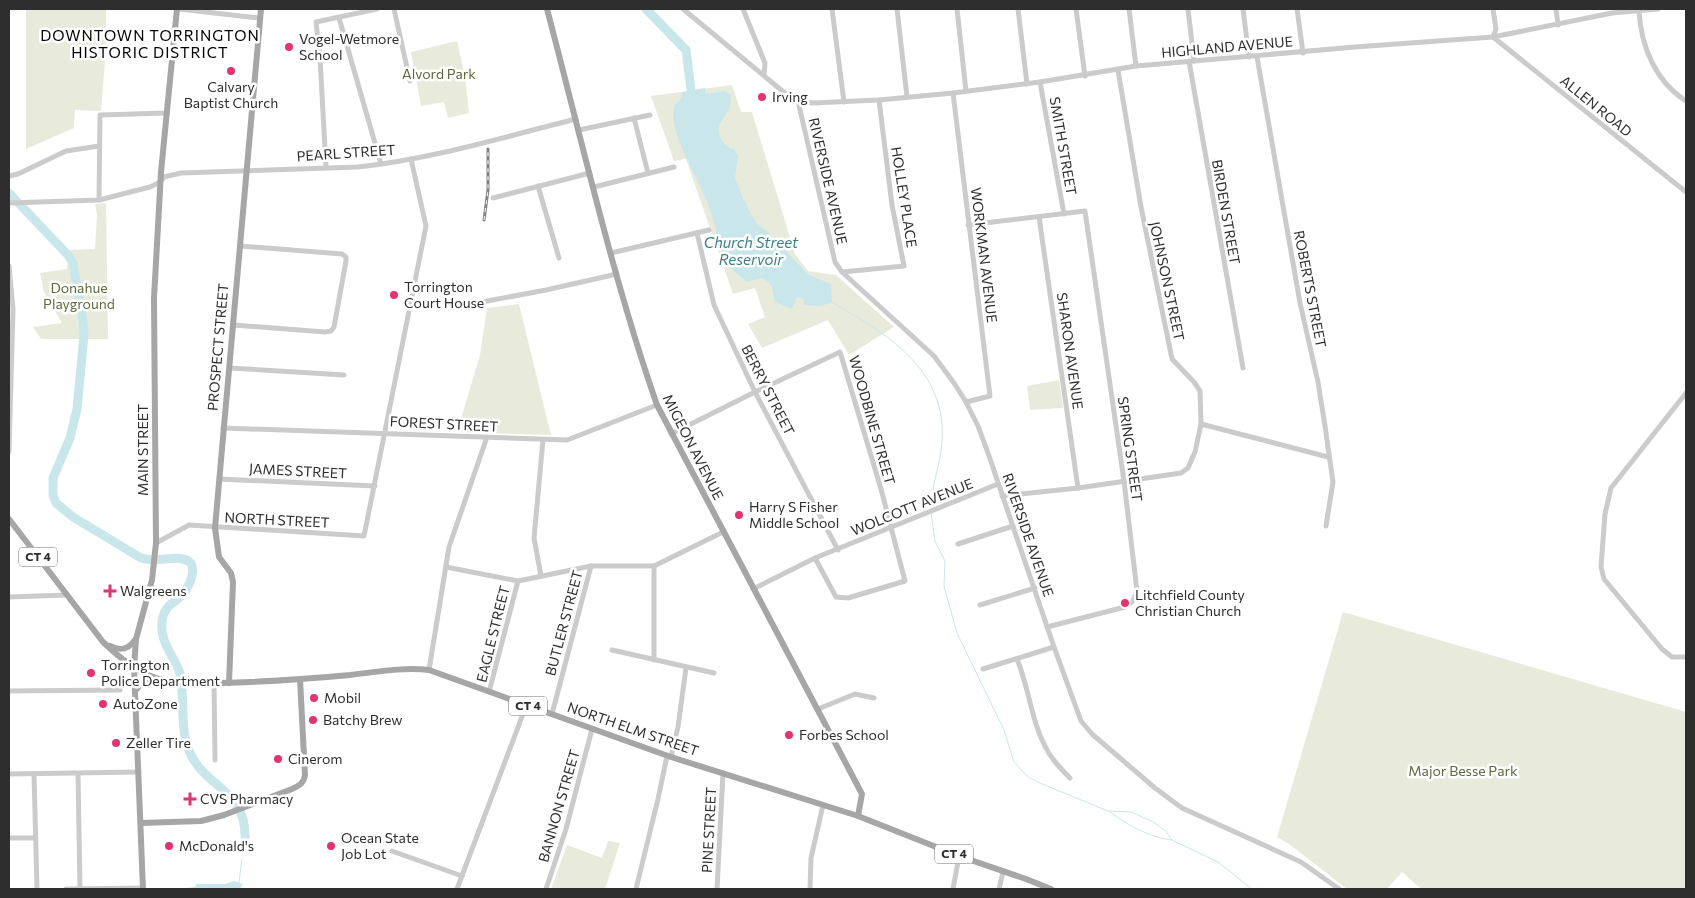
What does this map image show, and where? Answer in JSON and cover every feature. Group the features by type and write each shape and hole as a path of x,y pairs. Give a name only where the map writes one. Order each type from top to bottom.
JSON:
{"main road":[{"name":"MAIN STREET","path":"143,888 134,668 136,639 152,580 156,543 154,298 160,182 178,9"},
{"name":"PROSPECT STREET","path":"229,683 233,582 231,573 219,557 215,528 261,9"},
{"name":"MIGEON AVENUE","path":"547,9 617,274 643,366 657,405 862,794 858,816"},
{"name":"CT 4","path":"9,519 103,642 134,668"},
{"path":"103,642 117,649 122,649 131,646 136,639"},
{"name":"NORTH ELM STREET","path":"134,668 156,678 188,684 300,679 404,669 429,670 669,757 858,816"},
{"path":"136,690 147,681 156,678"},
{"path":"141,823 201,821 232,812 292,789 303,782 305,775 300,679"},
{"name":"CT 4","path":"858,816 1051,889"}],"street":[{"path":"178,9 260,18"},
{"path":"326,167 320,58 316,22 377,9"},
{"path":"394,9 410,81"},
{"path":"683,9 786,94 798,101"},
{"path":"743,9 765,63 764,75"},
{"path":"832,9 844,102"},
{"path":"897,9 907,96"},
{"path":"957,9 966,92"},
{"path":"1018,9 1027,84"},
{"path":"1076,9 1085,76"},
{"path":"1129,9 1136,66"},
{"name":"BIRDEN STREET","path":"1188,9 1192,61 1243,368"},
{"path":"1243,9 1249,57"},
{"path":"1297,9 1302,53"},
{"path":"1493,9 1496,29 1493,37"},
{"path":"1556,9 1558,25"},
{"name":"HIGHLAND AVENUE","path":"798,101 813,103 844,102 966,92 1085,76 1136,66 1493,37 1612,13 1658,9"},
{"path":"1639,11 1640,29 1648,56 1665,81 1679,96 1686,100"},
{"path":"339,18 381,164"},
{"name":"ALLEN ROAD","path":"1493,37 1686,192"},
{"name":"ROBERTS STREET","path":"1257,57 1300,303 1318,382 1332,482 1326,526"},
{"name":"JOHNSON STREET","path":"1118,70 1140,207 1172,359 1200,391 1201,424 1195,452 1188,468 1181,473 1173,475 1124,481"},
{"name":"SMITH STREET","path":"1040,82 1064,214"},
{"name":"WORKMAN AVENUE","path":"953,93 990,396 966,402"},
{"name":"HOLLEY PLACE","path":"842,272 904,266 892,205 879,100"},
{"name":"RIVERSIDE AVENUE","path":"798,101 835,262 842,272 934,356 966,402 978,426 1081,721 1092,734 1154,788 1182,808 1301,862 1339,889"},
{"path":"99,200 100,115 167,113"},
{"path":"579,130 650,115"},
{"path":"634,118 648,173"},
{"name":"PEARL STREET","path":"9,204 99,200 150,187 171,178 173,175 184,173 381,164 411,159 576,119"},
{"path":"9,176 18,174 66,151 99,146"},
{"path":"375,486 426,226 411,159"},
{"path":"594,187 674,167"},
{"path":"493,198 590,173"},
{"path":"538,186 559,258"},
{"name":"SPRING STREET","path":"1047,627 1125,607 1133,601 1137,591 1124,481 1084,211 1064,214"},
{"path":"968,225 1064,214"},
{"name":"SHARON AVENUE","path":"1039,217 1078,488"},
{"path":"612,253 708,230"},
{"name":"BERRY STREET","path":"697,233 714,305 754,392 838,550"},
{"path":"232,325 331,331 334,327 346,261 346,257 342,254 240,246"},
{"path":"9,266 13,309 9,452"},
{"path":"482,302 617,274"},
{"name":"WOODBINE STREET","path":"754,392 840,352 905,581 848,598 836,597 815,558"},
{"path":"230,368 344,376"},
{"path":"671,434 754,392"},
{"path":"1686,393 1611,488 1605,514 1601,567 1604,579 1662,649 1672,657 1686,657"},
{"name":"FOREST STREET","path":"224,428 567,440 657,405"},
{"path":"1201,424 1328,457"},
{"path":"429,670 449,547 486,437"},
{"path":"541,576 534,538 544,440"},
{"name":"JAMES STREET","path":"219,479 375,486"},
{"path":"1002,496 1124,481"},
{"name":"WOLCOTT AVENUE","path":"753,589 815,558 998,484"},
{"name":"NORTH STREET","path":"156,543 189,525 364,536 375,486"},
{"path":"958,544 1013,526"},
{"path":"446,567 518,581 591,566 654,566 723,532"},
{"name":"BUTLER STREET","path":"552,714 591,566"},
{"path":"654,566 654,660"},
{"name":"EAGLE STREET","path":"489,692 518,581"},
{"path":"980,605 1034,588"},
{"path":"9,597 67,595"},
{"path":"983,669 1054,647"},
{"path":"612,650 714,673"},
{"path":"1017,659 1028,692 1034,720 1045,748 1056,764 1070,778"},
{"path":"636,889 678,727 686,668"},
{"path":"214,683 215,760"},
{"path":"9,690 120,690"},
{"path":"818,709 855,694 874,698"},
{"path":"457,889 526,706"},
{"name":"BANNON STREET","path":"546,889 566,829 592,728"},
{"path":"9,774 139,772"},
{"name":"PINE STREET","path":"717,889 723,773"},
{"path":"34,774 37,889"},
{"path":"78,774 80,889"},
{"path":"810,889 811,858 823,805"},
{"path":"9,838 35,838"},
{"path":"392,851 462,876"},
{"path":"953,889 960,856"},
{"path":"999,889 1004,872"},
{"path":"66,889 143,888"}],"green space":[{"path":"26,9 106,9 106,48 101,111 75,110 74,128 26,149"},
{"name":"Alvord Park","path":"457,41 465,76 469,113 448,118 444,102 421,106 411,52"},
{"path":"732,85 741,112 752,112 795,254 808,271 836,275 894,327 849,355 828,320 762,348 748,324 765,317 755,288 733,294 686,159 674,161 651,96"},
{"name":"Donahue Playground","path":"106,203 108,339 41,339 33,327 62,323 44,292 40,273 67,269 69,250 95,249 97,215 95,204"},
{"path":"519,304 551,435 457,432 480,355 487,308"},
{"path":"1059,380 1063,408 1030,410 1027,386"},
{"name":"Major Besse Park","path":"1343,612 1686,712 1686,889 1421,889 1402,872 1387,889 1347,889 1289,844 1277,837"},
{"path":"608,841 620,843 605,889 551,889 567,845 602,858"}],"water":[{"name":"Church Street Reservoir","path":"705,88 706,94 725,91 730,94 731,104 720,124 719,132 721,140 727,146 734,149 738,156 735,178 756,223 767,231 809,275 831,284 832,303 820,306 804,305 804,300 797,297 792,309 781,305 774,300 772,289 768,282 762,278 747,282 728,266 724,260 704,193 685,156 673,117 674,106 682,97 682,92"},
{"path":"234,881 243,884 240,889 195,889 196,884 225,884"}],"waterway":[{"path":"646,9 686,50 691,90"},
{"path":"9,193 68,255 73,263 83,321 84,335 77,409 70,438 53,478 53,495 56,503 73,517 141,558 155,560 181,558 191,563 193,572 188,586 183,594 164,613 162,633 180,674 185,737 192,757 199,767 233,800 240,810 244,822 245,837"},
{"path":"831,302 872,327 909,356 924,374 934,393 941,416 942,441 931,509"},
{"path":"931,513 935,541 945,561 944,586 957,633 1004,730 1014,762 1028,777 1040,783 1108,811 1131,812 1153,822 1165,830 1172,840 1218,862 1252,889"},
{"path":"1110,812 1139,830 1171,840"},
{"path":"239,882 242,859"},
{"path":"183,889 197,887"}],"railway":[{"path":"484,220 488,190 488,149"}],"place":[{"name":"Vogel-Wetmore School","path":"289,47"},
{"name":"Calvary Baptist Church","path":"231,71"},
{"name":"Irving","path":"762,97"},
{"name":"Torrington Court House","path":"394,295"},
{"name":"Harry S Fisher Middle School","path":"739,515"},
{"name":"Walgreens","path":"110,591"},
{"name":"Litchfield County Christian Church","path":"1125,603"},
{"name":"Torrington Police Department","path":"91,673"},
{"name":"Mobil","path":"314,698"},
{"name":"AutoZone","path":"103,704"},
{"name":"Batchy Brew","path":"313,720"},
{"name":"Forbes School","path":"789,735"},
{"name":"Zeller Tire","path":"116,743"},
{"name":"Cinerom","path":"278,759"},
{"name":"CVS Pharmacy","path":"190,799"},
{"name":"McDonald's","path":"169,846"},
{"name":"Ocean State Job Lot","path":"331,846"}],"district":[{"name":"DOWNTOWN TORRINGTON HISTORIC DISTRICT","path":"150,44"}]}
